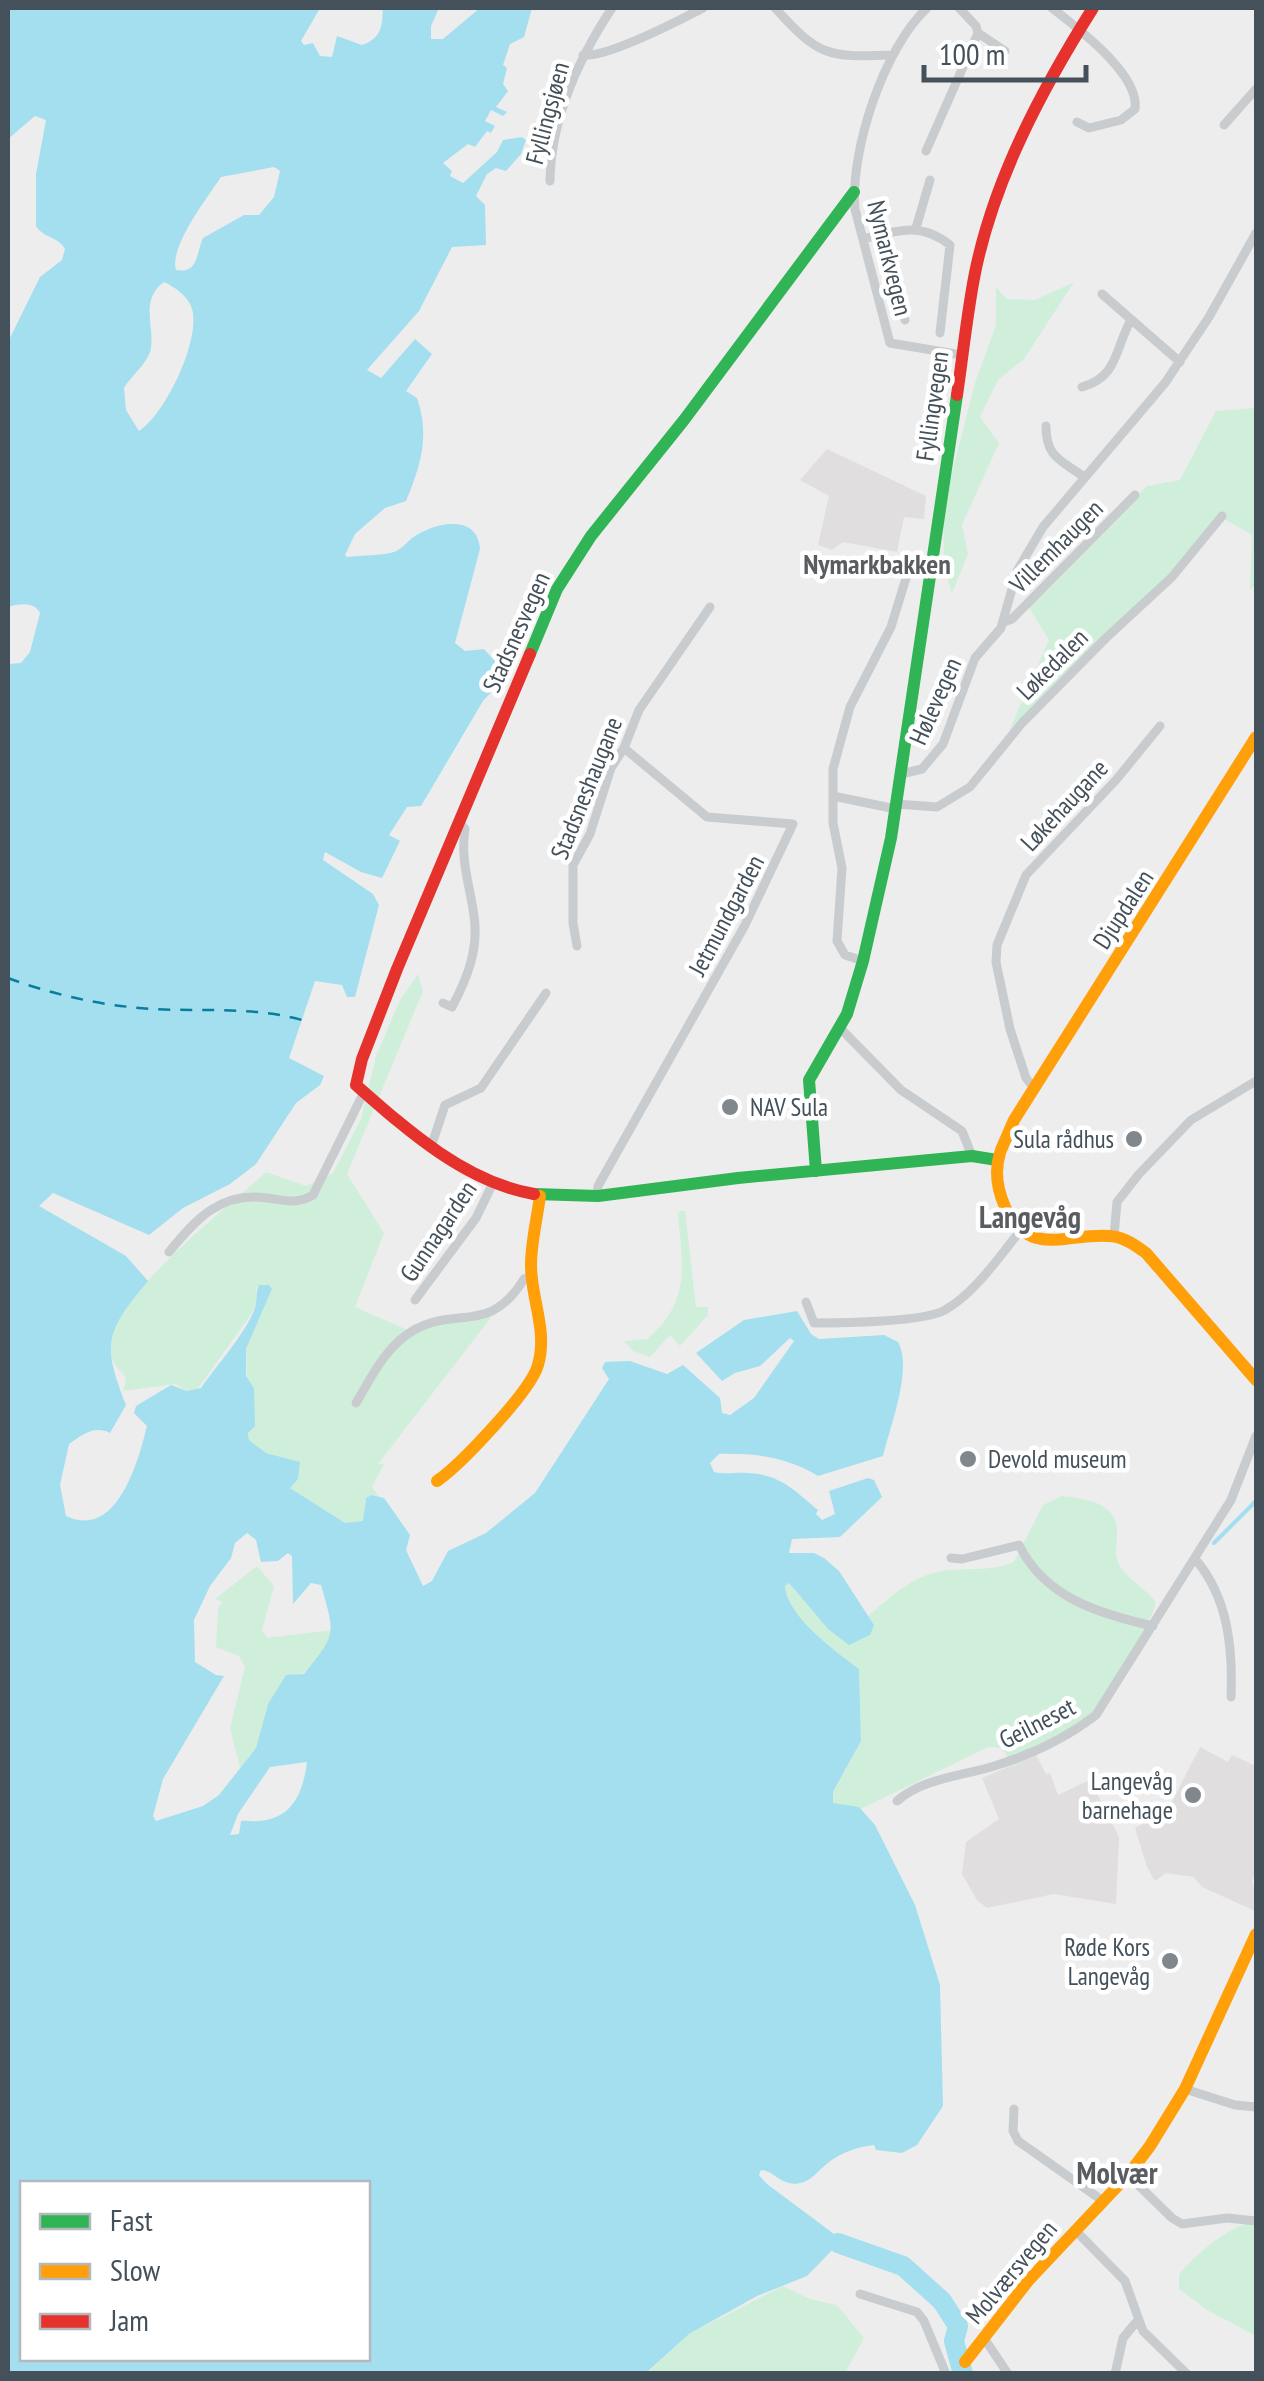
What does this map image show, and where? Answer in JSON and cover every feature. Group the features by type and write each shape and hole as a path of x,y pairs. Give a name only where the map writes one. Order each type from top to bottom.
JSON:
{"street":[{"name":"Fyllingsjøen","path":"550,181 567,95 584,55 612,8"},
{"name":"Fyllingsjøen","path":"584,55 612,50 703,8"},
{"path":"775,8 813,46 841,55 891,55"},
{"name":"Nymarkvegen","path":"927,8 891,55 858,156 854,192 890,343 962,354"},
{"path":"926,151 978,33 959,8"},
{"path":"1052,8 1103,50 1137,100 1133,112 1121,120 1088,128 1076,122"},
{"name":"Fyllingvegen","path":"816,1171 809,1080 841,1029 864,961 896,806 976,267 995,203 1033,114 1093,8"},
{"path":"978,33 1005,51"},
{"path":"1224,125 1256,89"},
{"path":"916,228 930,180"},
{"name":"Stadsnesvegen","path":"169,1252 198,1218 227,1200 252,1196 299,1202 313,1195 364,1092 356,1085 362,1059 546,610 570,566 854,192"},
{"path":"863,239 916,228 950,245 940,333"},
{"path":"888,232 889,254 905,320"},
{"name":"Hølevegen","path":"901,774 922,769 938,752 975,658 1004,622 1017,571 1027,550 1180,362 1253,246 1256,233"},
{"path":"1102,294 1180,362"},
{"path":"1082,387 1110,371 1131,320"},
{"path":"1046,426 1046,440 1052,453 1084,477"},
{"name":"Villemhaugen","path":"1004,622 1012,619 1135,496"},
{"name":"Løkedalen","path":"896,806 936,807 970,787 1022,722 1172,577 1222,516"},
{"path":"864,961 845,954 837,941 842,868 832,823 833,770 850,707 891,627 910,565"},
{"name":"Stadsneshaugane","path":"577,946 573,865 590,834 611,768 624,748 639,710 710,607"},
{"name":"Løkehaugane","path":"1035,1089 1026,1078 1010,1029 996,962 997,945 1026,874 1116,780 1160,726"},
{"name":"Djupdalen","path":"1000,1155 1035,1089 1256,737"},
{"name":"Jetmundgarden","path":"597,1194 745,925 793,824 708,816 624,748"},
{"path":"832,796 896,806"},
{"path":"443,1004 452,1007 472,968 475,919 462,864 465,829 459,822"},
{"path":"432,1144 446,1105 481,1088 546,993"},
{"path":"841,1029 901,1090 962,1132 972,1156"},
{"path":"1114,1236 1117,1202 1139,1174 1191,1120 1256,1081"},
{"path":"364,1092 470,1172 540,1196 597,1194 1000,1155 996,1177 1000,1193 1009,1217 1020,1231 1046,1241 1114,1236 1146,1253 1256,1380"},
{"name":"Gunnagarden","path":"415,1300 476,1218 493,1183"},
{"path":"437,1481 452,1471 532,1380 542,1351 532,1276 540,1196"},
{"path":"806,1302 814,1323 922,1318 942,1312 971,1287 1020,1231"},
{"path":"356,1403 388,1351 411,1332 498,1308 512,1297 524,1279 532,1276"},
{"name":"Geilneset","path":"897,1801 917,1788 1021,1757 1082,1726 1099,1712 1196,1560 1238,1486 1256,1436"},
{"path":"952,1558 1019,1545 1040,1574 1070,1599 1107,1615 1153,1626"},
{"path":"1196,1560 1218,1591 1232,1657 1231,1697"},
{"name":"Molværsvegen","path":"960,2368 1017,2294 1128,2175 1185,2088 1255,1943"},
{"path":"1185,2088 1256,2108"},
{"path":"1014,2109 1013,2131 1018,2141 1103,2201"},
{"path":"1128,2175 1182,2224 1226,2218 1256,2221"},
{"path":"1076,2231 1125,2281 1148,2337 1187,2374"},
{"name":"Molværsvegen","path":"860,2294 917,2312 946,2374"},
{"path":"1115,2374 1123,2338 1138,2320"},
{"path":"984,2338 1008,2374"}],"shaded area":[{"path":"827,449 926,496 924,519 904,517 897,552 843,542 832,550 818,545 829,496 800,480"},
{"path":"1200,1747 1228,1762 1232,1755 1256,1766 1256,1870 1252,1881 1255,1911 1202,1887 1194,1877 1166,1873 1155,1881 1147,1867 1135,1828 1151,1819 1160,1825"},
{"path":"1036,1755 1046,1774 1050,1773 1058,1795 1090,1780 1119,1837 1116,1904 1054,1894 987,1908 977,1900 962,1874 966,1842 999,1819 982,1778"}],"green space":[{"path":"1074,282 1024,359 998,380 980,417 999,443 962,525 968,554 952,593 944,568 943,507 975,383 996,325 996,287 1007,299 1035,300"},
{"path":"1256,408 1256,584 1250,590 1252,535 1221,517 1174,576 1009,731 1049,640 1025,601 1147,486 1180,480 1216,411"},
{"path":"418,974 423,991 347,1174 384,1233 355,1307 410,1331 496,1311 378,1464 384,1464 372,1487 379,1496 372,1495 364,1502 363,1521 345,1523 290,1488 300,1462 266,1453 249,1440 246,1349 272,1289 265,1284 256,1288 257,1302 250,1316 196,1391 175,1384 123,1391 126,1378 112,1358 110,1344 117,1323 152,1277 266,1172 306,1186 333,1173 361,1119 376,1056 400,1000"},
{"path":"681,1211 685,1211 696,1307 708,1307 708,1315 680,1346 670,1335 650,1357 633,1351 624,1341 647,1339 661,1325 678,1296"},
{"path":"1062,1496 1097,1503 1111,1513 1117,1530 1118,1563 1155,1601 1133,1656 1097,1714 1014,1767 1002,1748 988,1747 861,1809 833,1804 833,1793 861,1741 859,1670 803,1621 785,1586 789,1583 828,1629 874,1625 868,1616 926,1575 1014,1562 1043,1505"},
{"path":"257,1566 274,1586 262,1630 267,1638 333,1630 315,1663 268,1704 256,1748 240,1768 230,1728 245,1667 239,1656 216,1647 218,1609 222,1602 215,1599"},
{"path":"1247,2223 1256,2225 1256,2336 1207,2310 1179,2289 1179,2274 1194,2258 1218,2238"},
{"path":"783,2286 810,2299 837,2305 864,2338 845,2373 646,2374 689,2334"}],"water":[{"path":"8,8 320,8 301,41 304,45 313,43 320,56 332,57 337,36 362,45 374,39 381,26 383,8 439,8 431,26 431,39 443,39 480,8 532,8 524,37 510,44 503,65 507,68 503,84 508,91 496,107 507,112 503,116 491,110 485,121 495,126 491,133 487,131 475,147 468,144 443,163 452,171 450,176 463,183 497,152 503,140 526,140 521,154 506,171 496,168 487,174 476,196 485,205 486,245 452,247 419,311 367,370 381,378 415,339 432,354 406,391 417,398 423,425 416,475 406,501 385,508 355,534 345,555 394,552 421,532 443,525 463,525 472,530 480,549 455,643 465,651 484,649 495,661 498,685 483,701 421,806 407,807 389,835 400,841 382,878 361,872 325,852 323,860 373,894 379,905 355,997 347,997 342,985 315,981 289,1058 324,1076 320,1085 296,1103 256,1164 230,1184 183,1208 149,1235 53,1193 39,1206 126,1256 148,1281 123,1313 112,1338 113,1366 126,1405 110,1433 93,1431 69,1444 60,1485 66,1516 84,1520 99,1517 112,1508 131,1477 147,1426 134,1413 136,1406 171,1385 187,1391 201,1388 251,1318 259,1285 272,1289 246,1349 246,1376 254,1388 255,1426 248,1433 249,1440 266,1453 300,1462 298,1479 290,1488 345,1523 363,1521 366,1498 384,1498 410,1535 406,1550 423,1586 432,1581 448,1551 486,1533 535,1493 609,1379 602,1368 605,1362 630,1361 667,1374 683,1365 720,1398 722,1413 730,1415 754,1398 794,1341 790,1338 760,1366 722,1381 696,1353 744,1320 797,1311 811,1334 819,1339 884,1335 898,1342 902,1353 902,1382 883,1456 818,1476 783,1460 758,1456 719,1454 710,1463 714,1472 759,1474 778,1480 818,1510 816,1514 822,1520 835,1514 829,1491 868,1478 874,1480 882,1497 840,1537 792,1539 789,1553 814,1553 839,1571 874,1625 870,1635 849,1645 828,1629 789,1583 785,1586 803,1621 859,1669 861,1741 833,1792 833,1803 859,1807 875,1825 915,1905 940,1985 943,2106 917,2145 902,2153 876,2150 874,2145 856,2149 834,2158 807,2181 796,2184 761,2170 759,2175 767,2184 842,2240 807,2276 757,2296 689,2334 646,2373 8,2373 8,664 21,663 30,652 40,613 30,605 8,607 8,342 40,277 62,260 65,249 36,226 36,174 46,120 35,116 8,139","holes":["274,167 280,171 274,197 259,215 244,215 203,238 193,266 176,270 183,236 221,177","164,282 181,293 192,309 191,339 170,394 139,431 126,410 124,388 150,353 150,304","247,1533 256,1540 261,1562 278,1561 288,1553 292,1556 293,1604 311,1583 321,1585 329,1614 328,1641 304,1674 286,1675 268,1704 256,1748 219,1795 203,1806 156,1821 153,1816 163,1779 224,1676 195,1662 194,1620 210,1586 231,1558 235,1543","307,1762 294,1802 270,1819 241,1821 239,1834 230,1835 238,1814 270,1767"]}],"waterway":[{"path":"1214,1543 1256,1501"},
{"path":"838,2243 903,2266 942,2301 958,2326 954,2341 963,2374"}],"ferry route":[{"path":"8,978 115,1005 259,1012 302,1020"}],"traffic: fast":[{"path":"530,654 557,589 591,536 684,420 854,192"},
{"path":"816,1171 809,1080 847,1014 891,838 957,395"},
{"path":"534,1194 598,1196 738,1178 972,1156 997,1160"}],"traffic: slow":[{"path":"1001,1150 1014,1120 1256,737"},
{"path":"1000,1153 1000,1194 1015,1223 1026,1233 1051,1240 1110,1236 1133,1244 1146,1253 1256,1380"},
{"path":"437,1481 494,1427 538,1365 541,1340 531,1265 540,1196"},
{"path":"965,2362 1028,2281 1128,2175 1150,2146 1185,2089 1256,1934"}],"traffic: jam":[{"path":"957,395 975,273 994,203 1038,103 1093,8"},
{"path":"530,654 397,969 362,1059 356,1085 438,1152 484,1178 534,1194"}],"place":[{"name":"NAV Sula","path":"730,1107"},
{"name":"Sula rådhus","path":"1134,1139"},
{"name":"Devold museum","path":"968,1459"},
{"name":"Langevåg barnehage","path":"1193,1795"},
{"name":"Røde Kors Langevåg","path":"1170,1961"}],"district":[{"name":"Nymarkbakken","path":"877,563"},
{"name":"Langevåg","path":"1030,1216"},
{"name":"Molvær","path":"1117,2172"}]}
